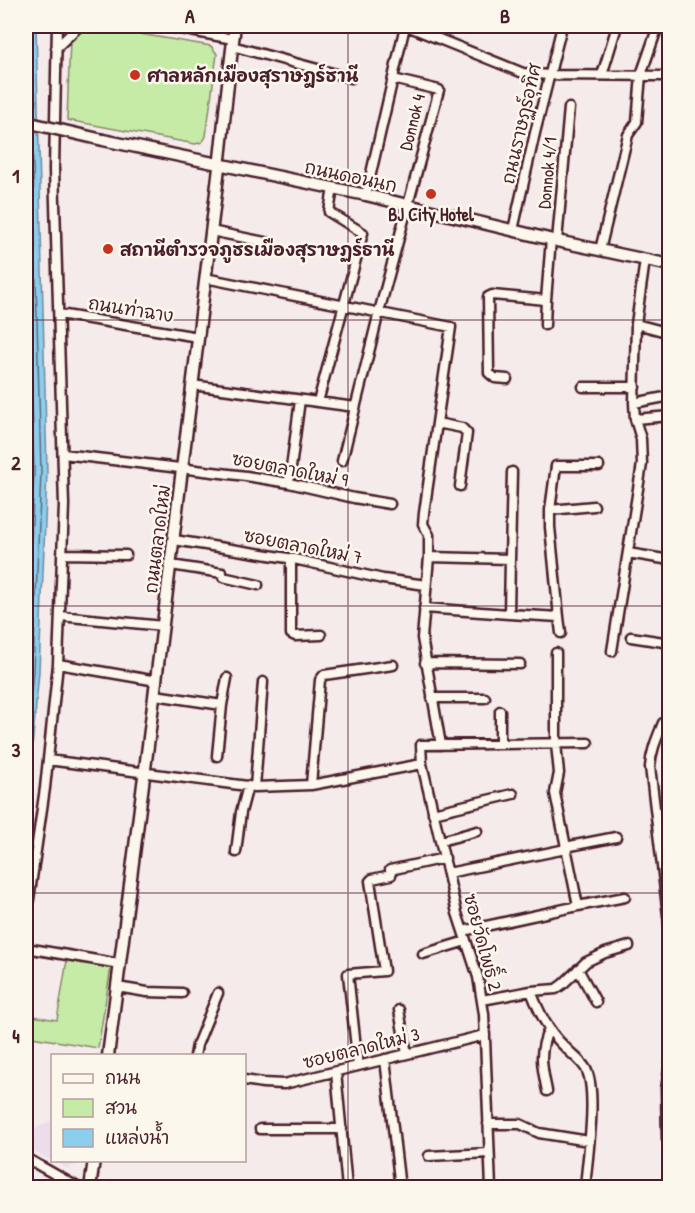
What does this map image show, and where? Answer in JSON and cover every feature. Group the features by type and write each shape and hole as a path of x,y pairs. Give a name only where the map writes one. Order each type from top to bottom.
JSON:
{"main road":[{"name":"ถนนตลาดใหม่","path":"108,1054 157,681 235,26"},
{"name":"ถนนดอนนก","path":"26,122 366,195 669,266"},
{"path":"90,1188 94,1162"}],"street":[{"path":"26,920 45,788 58,664 64,505 54,169 57,26"},
{"path":"56,48 79,26"},
{"path":"128,26 138,26"},
{"path":"165,26 233,43 351,78"},
{"path":"406,26 523,73 669,76"},
{"name":"Donnok 4","path":"366,195 406,26"},
{"name":"ถนนราษฏร์อุทิศ","path":"513,230 562,26"},
{"path":"602,75 616,26"},
{"path":"600,250 628,135 637,122 641,75 658,26"},
{"name":"Donnok 4","path":"393,79 439,90 408,206"},
{"name":"Donnok 4/1","path":"545,325 546,300 570,108"},
{"path":"318,402 363,233 329,212 333,188"},
{"path":"342,461 408,206"},
{"path":"211,231 270,243"},
{"path":"612,651 642,464 641,439 635,419 634,387 636,324 645,260"},
{"path":"205,278 451,327 423,524 429,535 429,557 422,638 441,745 588,743"},
{"path":"507,379 495,378 489,373 488,297 492,295 546,300"},
{"name":"ถนนท่าฉาง","path":"59,314 198,337"},
{"path":"636,324 669,333"},
{"path":"192,385 356,407"},
{"path":"583,387 634,387"},
{"path":"634,403 669,396"},
{"path":"289,483 300,400"},
{"path":"635,419 669,416"},
{"path":"437,423 462,428 467,434 460,486"},
{"name":"ซอยตลาดใหม่ 9","path":"63,454 243,475 390,504"},
{"path":"561,633 550,527 556,466 599,466"},
{"path":"509,614 512,472"},
{"path":"550,510 594,506"},
{"name":"ซอยตลาดใหม่ 7","path":"174,540 291,559 383,579 426,585"},
{"path":"628,553 669,560"},
{"path":"62,554 126,555"},
{"path":"429,557 510,559"},
{"path":"291,559 291,634 295,636 321,635"},
{"path":"171,565 222,573 223,577 258,585"},
{"path":"424,608 559,617"},
{"path":"60,616 163,626"},
{"path":"631,636 669,643"},
{"path":"556,653 556,744 559,773 555,793 578,906"},
{"path":"425,663 520,664"},
{"path":"58,664 157,681"},
{"path":"311,785 320,680 324,675 393,665"},
{"path":"216,756 226,678"},
{"path":"236,852 240,812 252,786 263,681"},
{"path":"155,695 222,705"},
{"path":"432,698 485,698"},
{"path":"500,711 500,744"},
{"path":"663,723 653,746 650,767 668,899 669,932"},
{"name":"ซอยวัดโพธิ์ 2","path":"441,745 421,745 422,764 457,912 478,977 482,1000 491,1188"},
{"path":"48,760 252,786 311,785 422,764"},
{"path":"433,813 513,794"},
{"path":"441,841 477,831"},
{"path":"448,873 616,837"},
{"path":"358,1066 348,974 384,971 370,881 391,875 390,870 445,858"},
{"path":"463,931 625,897"},
{"path":"423,954 466,941"},
{"path":"482,1000 556,989 586,962 599,955 629,946"},
{"path":"26,948 120,964"},
{"path":"578,969 596,1002"},
{"path":"117,987 147,992 182,993"},
{"path":"531,992 549,1029 585,1067 590,1078 589,1141 585,1188"},
{"path":"195,1054 218,993"},
{"path":"399,1010 407,1054"},
{"path":"547,1091 541,1050 549,1029"},
{"name":"ซอยตลาดใหม่ 3","path":"246,1080 284,1084 484,1035"},
{"path":"385,1059 400,1188"},
{"path":"667,1139 666,1089 669,1063"},
{"path":"336,1072 347,1188"},
{"path":"488,1124 520,1124 546,1134 589,1141"},
{"path":"260,1129 342,1129"},
{"path":"429,1156 489,1153"},
{"path":"26,1158 79,1188"}],"shaded area":[{"path":"51,1121 51,1160 26,1148 26,1134"},
{"path":"55,1162 83,1162 67,1168"}],"green space":[{"path":"83,26 102,26 211,46 217,54 206,136 203,141 195,144 67,120 70,38"},
{"path":"67,960 111,967 98,1048 26,1036 26,1015 57,1020"}],"water":[{"path":"26,26 36,26 47,472 39,672 26,815"}],"place":[{"name":"ศาลหลักเมืองสุราษฎร์ธานี","path":"135,75"},
{"name":"BJ City Hotel","path":"431,194"},
{"name":"สถานีตำรวจภูธรเมืองสุราษฏร์ธานี","path":"108,249"}]}
